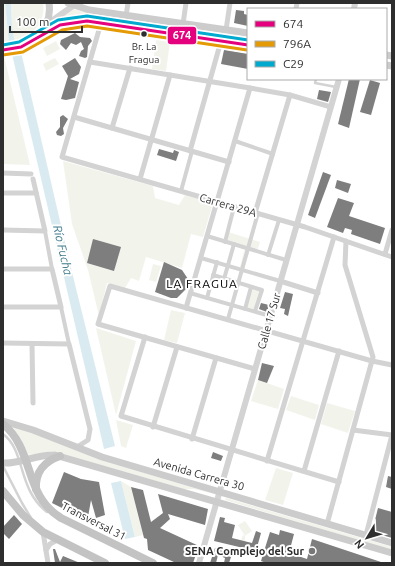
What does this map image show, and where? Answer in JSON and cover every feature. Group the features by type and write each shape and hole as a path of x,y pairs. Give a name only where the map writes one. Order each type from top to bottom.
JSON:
{"highway":[{"name":"Transversal 31","path":"3,424 16,437 22,461 36,491 48,508 61,518 153,563"},
{"path":"36,491 37,476 41,468 53,458 60,456"},
{"path":"3,491 23,515 43,532 106,563"}],"main road":[{"path":"37,38 46,25 49,16 49,3"},
{"path":"73,4 126,16 247,34"},
{"path":"3,50 22,47 55,27 70,22 87,21 247,45"},
{"name":"Avenida Carrera 30","path":"3,421 33,430 76,448 392,543"},
{"name":"Avenida Carrera 30","path":"3,464 45,455 60,456 392,553"}],"street":[{"path":"126,16 128,3"},
{"path":"183,24 186,3"},
{"path":"226,30 230,3"},
{"path":"46,25 73,4"},
{"path":"101,23 74,117 229,162"},
{"path":"181,191 221,41"},
{"path":"90,62 290,95 331,107"},
{"path":"112,128 130,68"},
{"path":"140,179 170,75"},
{"name":"Calle 17 Sur","path":"198,563 331,107 334,86 338,80"},
{"path":"186,308 250,88"},
{"path":"228,320 256,213 290,95"},
{"name":"Carrera 29A","path":"74,117 62,157 296,224 392,257"},
{"path":"234,141 273,154"},
{"path":"3,173 32,176 69,344 90,429 88,440 76,448"},
{"path":"3,193 36,193"},
{"path":"225,242 234,207"},
{"path":"268,255 279,220"},
{"path":"3,230 44,231"},
{"path":"385,254 392,230"},
{"path":"207,236 286,260"},
{"path":"267,461 334,237"},
{"path":"327,524 373,353 345,265 346,241"},
{"path":"224,279 234,244"},
{"path":"201,258 318,293"},
{"path":"207,298 217,262"},
{"path":"3,269 52,269"},
{"path":"213,275 262,290 255,312"},
{"path":"255,369 98,324 110,286 372,361 392,365"},
{"path":"245,309 251,287"},
{"path":"190,293 270,316"},
{"path":"3,307 61,307"},
{"path":"145,337 121,416 192,439 339,482"},
{"path":"3,343 69,344"},
{"path":"32,344 33,403"},
{"path":"153,427 177,347"},
{"path":"304,472 339,351"},
{"path":"192,439 216,358"},
{"path":"353,430 392,435 366,535"},
{"path":"43,532 48,563"},
{"path":"46,550 50,544 57,540"}],"lane":[{"path":"316,80 315,83 334,86"},
{"path":"3,434 10,441 22,461 31,496 44,510 59,520 145,563"},
{"path":"3,464 22,503 33,520 49,533 110,563"}],"shaded area":[{"path":"3,3 5,3 9,44 3,45"},
{"path":"11,3 43,3 40,23 32,33 15,44 12,26"},
{"path":"73,9 92,14 247,36 247,41 91,18 73,19 55,23 54,21"},
{"path":"156,40 170,42 166,71 152,69"},
{"path":"56,41 60,49 47,56 43,48"},
{"path":"4,56 30,165 3,164"},
{"path":"55,58 59,64 46,71 43,64"},
{"path":"63,161 153,186 155,198 179,205 185,195 213,203 203,237 191,234 182,268 146,257 139,281 131,278 125,288 107,283 99,316 88,270 72,224"},
{"path":"228,232 260,242 257,251 250,249 244,269 240,267 245,248 225,242"},
{"path":"153,264 161,266 156,282 149,280"},
{"path":"252,288 261,290 255,311 246,308"},
{"path":"171,310 185,313 177,343 164,340"},
{"path":"96,328 136,341 116,415"},
{"path":"258,380 284,389 278,409 251,401"},
{"path":"291,396 319,405 315,420 286,410"},
{"path":"327,403 355,411 348,433 321,424"},
{"path":"116,420 133,425 126,448 121,446"},
{"path":"12,426 95,458 214,494 194,489 184,489 53,451 28,455 21,439"},
{"path":"276,468 293,473 283,505 265,500"},
{"path":"121,481 131,487 143,535 135,537"},
{"path":"226,498 392,547 392,550 225,500"},
{"path":"245,521 252,531 245,536 238,525"},
{"path":"243,535 245,536 245,541 241,540"}],"water":[{"path":"5,3 11,3 12,26 15,44 9,44"},
{"name":"Río Fucha","path":"21,52 69,260 115,446 104,449 12,54"},
{"path":"121,481 135,537 125,539 111,483"}],"building":[{"path":"236,10 244,11 244,14 247,15 247,26 234,23"},
{"path":"75,33 80,37 90,38 92,41 88,46 87,57 85,58 79,56 81,51 84,49 81,42 76,45 71,43 66,50 60,44 61,40"},
{"path":"224,50 247,54 247,69 221,64"},
{"path":"75,58 81,67 79,74 70,79 79,82 75,98 66,100 61,99 68,76 62,66"},
{"path":"349,80 360,80 349,128 338,124"},
{"path":"370,80 380,83 371,115 360,112"},
{"path":"319,90 331,92 328,102 317,99"},
{"path":"63,115 68,119 63,128 64,134 61,136 57,135 56,132 60,127 60,117"},
{"path":"159,149 173,153 174,150 179,152 176,161 157,155"},
{"path":"323,172 331,175 315,218 308,215"},
{"path":"337,180 351,184 348,193 335,188"},
{"path":"338,198 354,203 349,216 385,228 380,244 351,234 352,230 345,228 343,233 327,227"},
{"path":"93,239 121,247 114,271 87,263"},
{"path":"164,262 182,270 188,279 187,288 177,298 171,298 155,292"},
{"path":"285,292 293,294 288,316 284,314 285,309 280,308"},
{"path":"261,303 269,305 267,312 259,309"},
{"path":"262,363 274,366 267,383 258,380"},
{"path":"213,452 223,456 221,461 211,458"},
{"path":"64,472 81,479 99,482 105,515 96,518 91,500 88,517 74,514 52,503"},
{"path":"388,476 392,477 392,489 386,487"},
{"path":"131,487 143,490 151,522 163,513 158,494 208,509 205,525 168,514 170,519 160,528 199,546 193,563 176,563 148,550 147,539 144,538"},
{"path":"378,508 392,512 392,538 372,532"},
{"path":"14,515 22,524 9,539 3,533 3,527"},
{"path":"220,517 225,518 224,522 235,525 232,538 252,543 256,531 261,533 256,551 214,541"},
{"name":"SENA Complejo del Sur","path":"280,530 294,534 289,553 307,559 312,539 384,563 266,563 261,561 270,532 279,535"},
{"path":"215,548 232,554 229,563 224,563 225,558 218,555 216,563 210,563"},
{"path":"53,549 55,549 60,562 63,556 80,563 55,563"}],"transit line":[{"name":"C29","path":"3,45 19,42 58,20 87,16 247,40"},
{"name":"674","path":"3,50 21,47 60,25 87,21 247,45"},
{"name":"796A","path":"3,55 23,52 62,30 87,26 247,50"}],"place":[{"name":"Br. La Fragua","path":"144,34"},
{"name":"SENA Complejo del Sur","path":"312,551"}],"district":[{"name":"LA FRAGUA","path":"202,283"}]}
